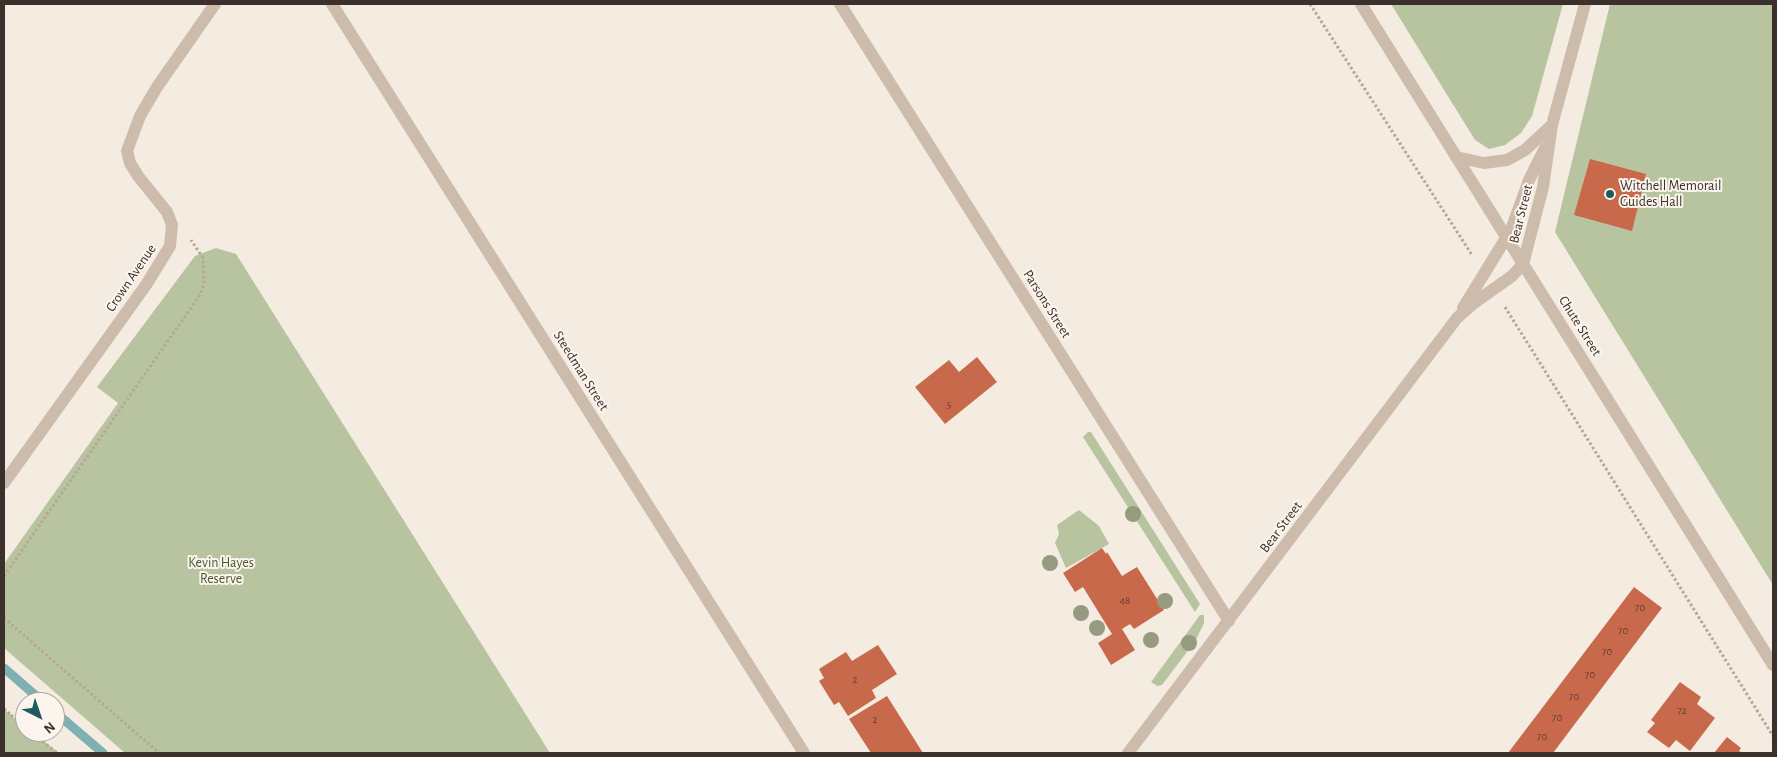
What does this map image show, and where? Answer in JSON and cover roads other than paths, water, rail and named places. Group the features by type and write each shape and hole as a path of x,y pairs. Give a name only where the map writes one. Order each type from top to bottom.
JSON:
{"street":[{"name":"Steedman Street","path":"332,4 804,753"},
{"name":"Parsons Street","path":"840,4 1229,621"},
{"name":"Chute Street","path":"1360,4 1773,665"},
{"name":"Bear Street","path":"1457,318 1512,276 1523,264 1543,187 1547,144 1585,4"},
{"name":"Crown Avenue","path":"4,483 146,285 170,246 172,225 166,212 130,163 127,151 140,116 209,6"},
{"path":"1456,156 1484,163 1507,160 1525,150 1552,124"},
{"name":"Bear Street","path":"1128,753 1457,318 1506,240 1529,180 1547,144"}],"waterway":[{"path":"4,668 32,692"},
{"path":"65,721 103,753"}],"place":[{"name":"Witchell Memorail Guides Hall","path":"1610,194"}],"park label":[{"name":"Kevin Hayes Reserve","path":"221,572"}]}
